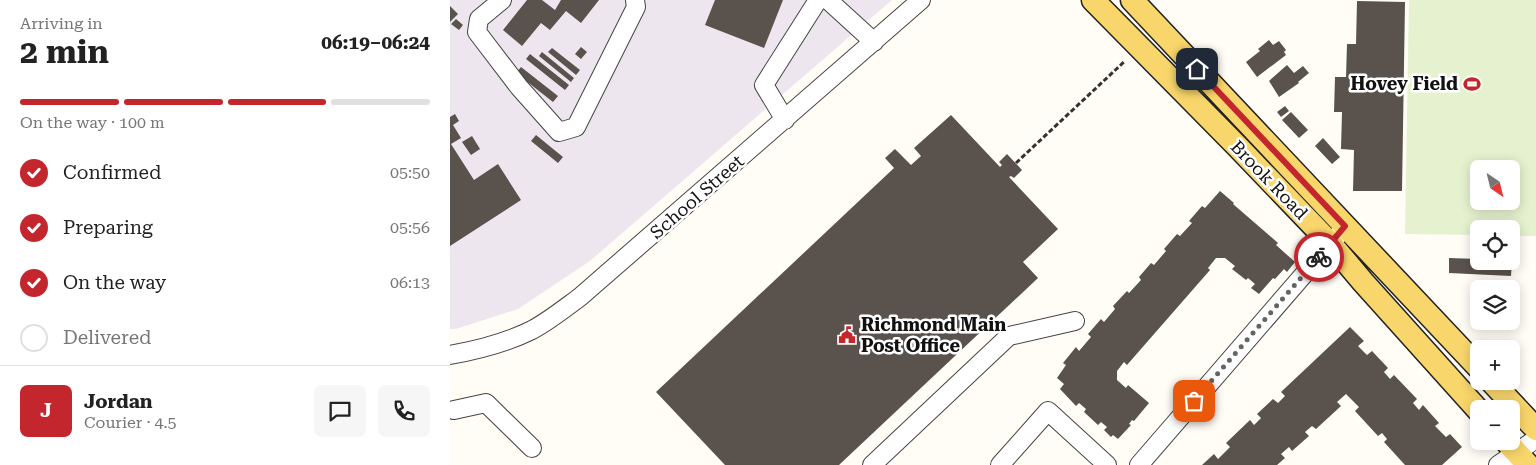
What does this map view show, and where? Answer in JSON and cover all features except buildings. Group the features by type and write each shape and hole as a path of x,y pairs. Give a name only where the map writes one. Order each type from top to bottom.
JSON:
{"main road":[{"name":"Brook Road","path":"1093,0 1331,244 1470,401"},
{"name":"Brook Road","path":"1132,0 1470,358"},
{"path":"1499,390 1536,429"}],"street":[{"path":"502,0 479,20 477,32 519,87 559,132 576,127 636,7 635,0"},
{"path":"785,120 764,85 818,0"},
{"path":"828,0 874,42"},
{"name":"School Street","path":"450,355 475,351 514,338 532,330 563,310 602,279 921,0"},
{"path":"1139,465 1345,226"},
{"path":"872,465 1009,336 1075,321"},
{"path":"454,410 486,403 532,448"},
{"path":"1000,465 1048,411 1107,465"},
{"path":"1498,465 1536,439"}],"path":[{"path":"1016,163 1125,60"}],"shaded area":[{"path":"450,0 892,0 590,261 518,309 456,329 450,329"}],"green space":[{"name":"Hovey Field","path":"1409,0 1536,0 1536,236 1520,236 1520,220 1470,220 1470,235 1405,234"}],"way so far":[{"path":"1194,401 1319,257"}],"place":[{"name":"Hovey Field","path":"1472,84"},
{"name":"Richmond Main Post Office","path":"847,335"}],"route":[{"path":"1197,69 1345,226 1319,257"}]}
